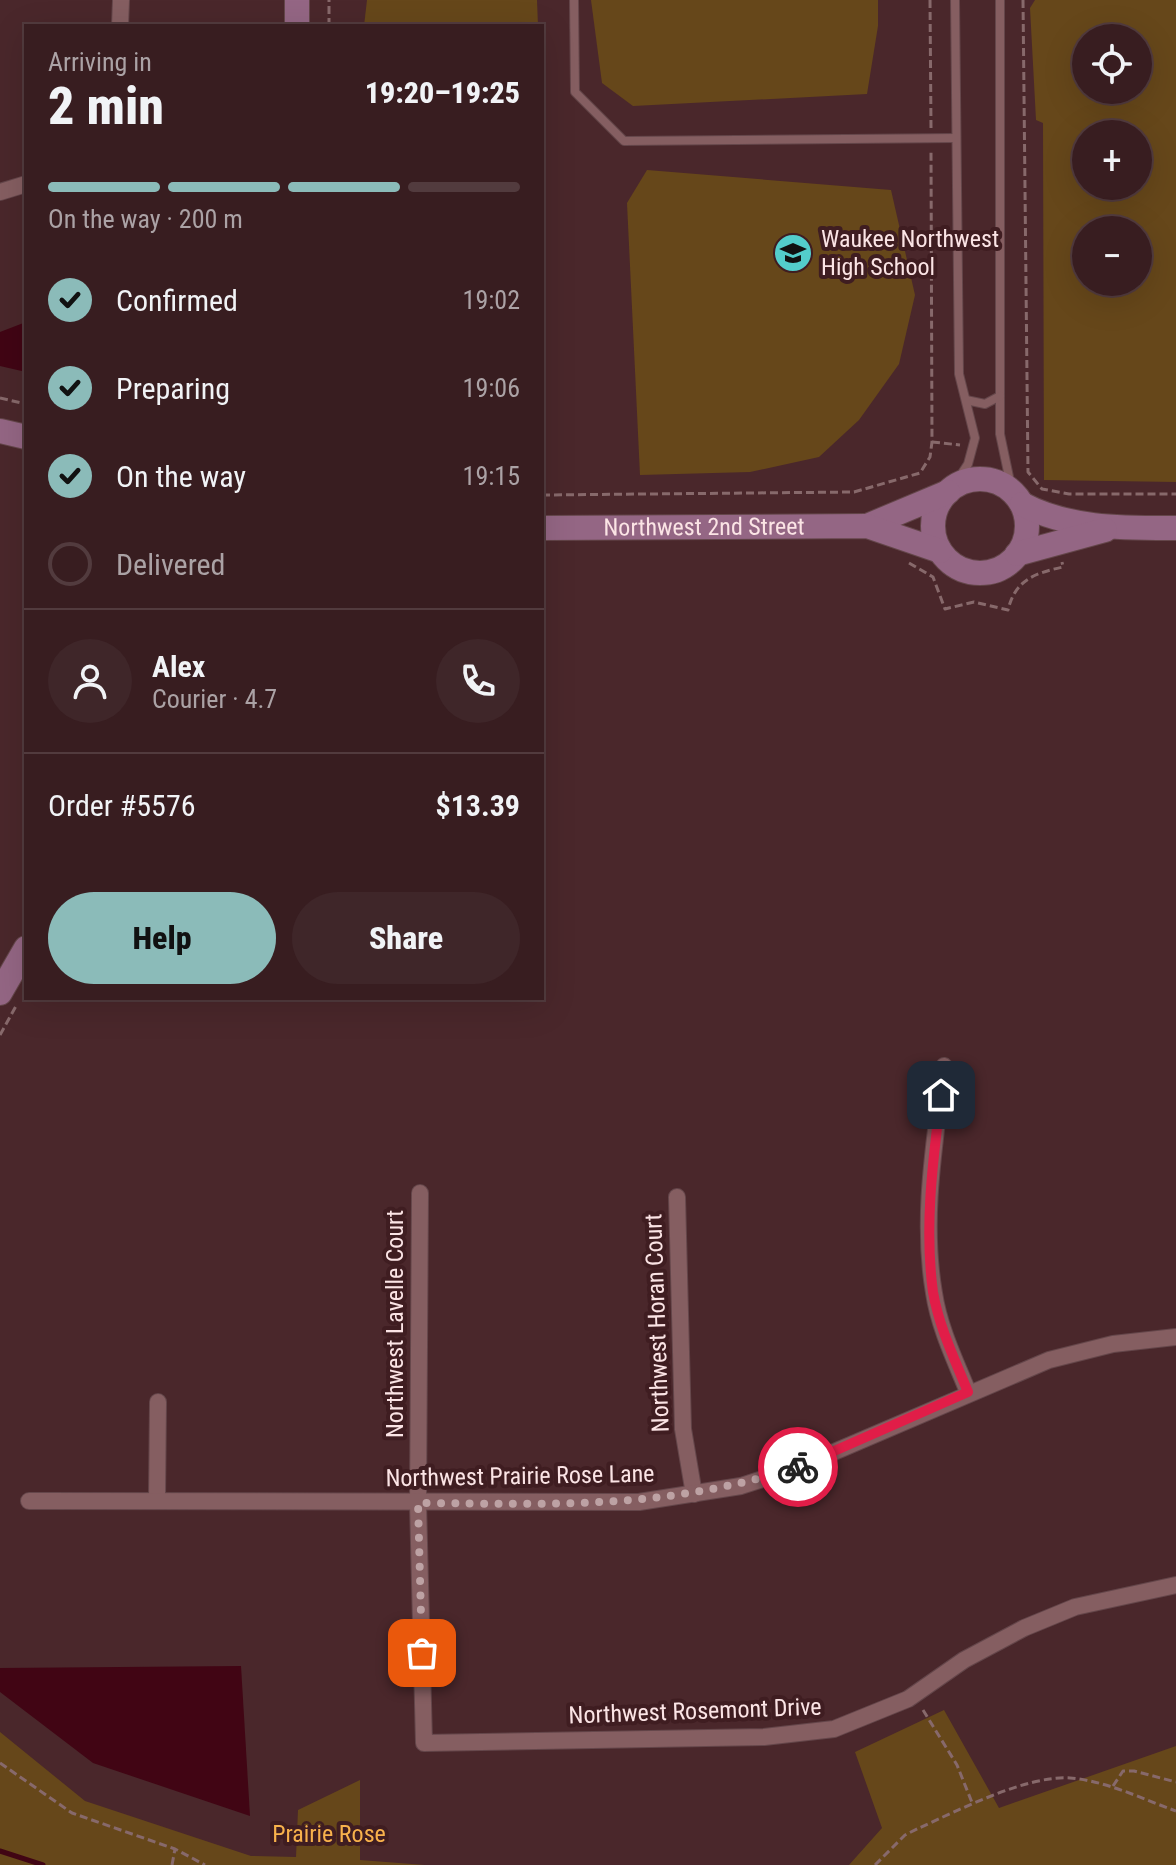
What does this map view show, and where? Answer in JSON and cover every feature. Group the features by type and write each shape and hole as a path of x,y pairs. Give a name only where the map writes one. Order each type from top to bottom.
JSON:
{"street":[{"path":"120,24 121,0"},
{"path":"297,0 297,24"},
{"path":"0,192 24,185"},
{"path":"0,431 24,437"},
{"name":"Northwest 2nd Street","path":"867,526 983,479 1040,514 1115,528 1176,528"},
{"path":"940,551 932,527 934,512 950,490"},
{"path":"1017,498 1027,519 1026,535 1017,554"},
{"name":"Northwest 2nd Street","path":"544,528 867,526 940,551 954,566 983,574 998,570 1017,554 1115,528"},
{"path":"10,997 24,954"},
{"path":"944,1066 931,1181 929,1238 934,1294 947,1343 968,1392"},
{"name":"Northwest Lavelle Court","path":"420,1193 418,1503 424,1743"},
{"name":"Northwest Horan Court","path":"677,1197 683,1429 694,1494"},
{"name":"Northwest Prairie Rose Lane","path":"29,1501 607,1504 694,1494 741,1486 799,1467 968,1392 1049,1360 1113,1344 1176,1337"},
{"path":"157,1500 158,1402"},
{"name":"Northwest Rosemont Drive","path":"424,1743 800,1734 872,1717 914,1694 964,1660 1024,1628 1075,1607 1176,1585"}],"lane":[{"path":"574,0 575,92 624,141 956,138"},
{"path":"950,490 968,464 975,438 959,374 955,0"},
{"path":"1000,0 1000,434 1017,498"},
{"path":"966,400 985,404 1000,396"}],"path":[{"path":"329,0 329,24"},
{"path":"544,495 854,492 920,473 930,457 932,442 930,0"},
{"path":"1023,0 1028,472 1042,489 1069,494 1176,494"},
{"path":"0,398 24,404"},
{"path":"897,559 933,577 945,609 974,602 1008,610 1011,597 1023,581 1040,572 1063,567"},
{"path":"0,1035 10,997"},
{"path":"914,1694 957,1765 973,1805"},
{"path":"0,1763 72,1813 175,1849 205,1865"},
{"path":"1112,1787 1123,1771 1176,1782"},
{"path":"875,1865 905,1835 973,1805 1055,1778 1112,1787 1176,1811"},
{"path":"172,1865 175,1849"}],"green space":[{"path":"367,0 537,0 538,24 364,24"},
{"path":"591,0 878,0 878,26 867,94 633,106 602,83"},
{"path":"1035,0 1176,0 1176,482 1044,480 1043,123 1036,120 1030,8"},
{"path":"647,170 891,190 915,295 899,364 859,420 819,457 750,472 640,475 627,203"},
{"path":"944,1710 999,1808 1176,1746 1176,1865 849,1865 882,1828 855,1752"},
{"name":"Prairie Rose","path":"0,1732 85,1801 251,1856 296,1857 298,1810 360,1780 360,1860 425,1865 0,1865"}],"shaded area":[{"path":"24,323 24,372 0,366 0,332"},
{"path":"241,1666 250,1816 93,1763 0,1692 0,1668"}],"waterway":[{"path":"0,1851 43,1865"}],"way so far":[{"path":"422,1653 418,1503 639,1502 741,1486 798,1467"}],"place":[{"name":"Waukee Northwest High School","path":"793,253"}],"route":[{"path":"798,1467 968,1392 947,1343 934,1294 929,1238 931,1181 941,1095"}]}
